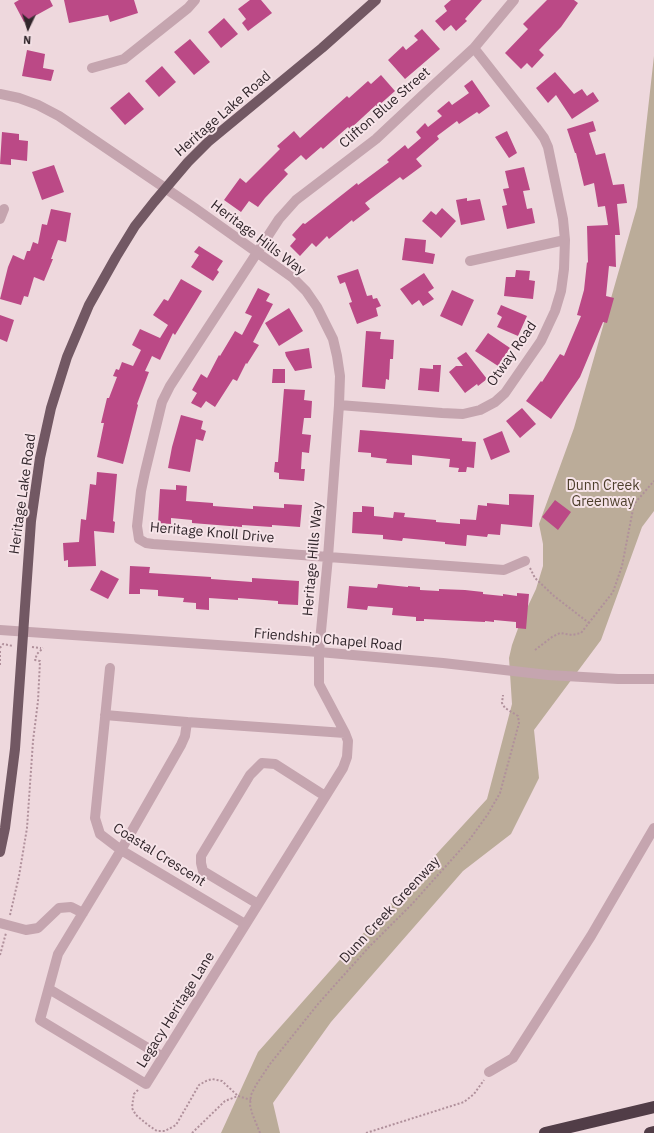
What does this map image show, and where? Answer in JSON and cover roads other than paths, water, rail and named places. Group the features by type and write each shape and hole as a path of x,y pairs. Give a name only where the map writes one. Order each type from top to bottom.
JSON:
{"highway":[{"path":"545,1133 654,1107"},
{"path":"650,1133 654,1132"}],"main road":[{"name":"Heritage Lake Road","path":"0,852 5,828 15,749 31,521 40,458 51,408 65,364 89,305 116,256 140,220 188,162 208,142 322,48 376,0"}],"street":[{"path":"92,68 124,59 188,8 195,0"},
{"name":"Clifton Blue Street","path":"257,252 279,219 296,200 376,139 474,48 514,0"},
{"name":"Otway Road","path":"339,405 463,414 480,410 495,402 505,392 541,341 555,311 561,291 564,269 565,240 563,219 552,160 544,138 474,48"},
{"name":"Heritage Hills Way","path":"0,94 19,98 38,105 59,116 257,252 293,278 317,307 326,322 333,339 340,376 328,557 319,652"},
{"path":"0,219 4,209"},
{"path":"470,261 565,240"},
{"name":"Heritage Knoll Drive","path":"257,252 178,372 162,402 141,491 138,534 139,539 146,543 153,544 504,570 525,560"},
{"name":"Friendship Chapel Road","path":"0,630 319,652 443,663 548,675 654,679"},
{"name":"Legacy Heritage Lane","path":"187,722 182,745 58,954 40,1020 146,1084 343,768 347,757 348,741 345,732 329,705 319,684 319,652"},
{"name":"Coastal Crescent","path":"110,668 95,818 100,834 121,850 245,924"},
{"path":"105,715 345,732"},
{"path":"258,904 203,871 201,863 201,856 250,775 262,763 275,764 325,796"},
{"path":"489,1072 513,1058 591,936 654,828"},
{"path":"0,923 26,930 38,928 59,908 70,907 83,913"},
{"path":"49,988 163,1057"}],"park label":[{"name":"Dunn Creek Greenway","path":"603,494"}]}
